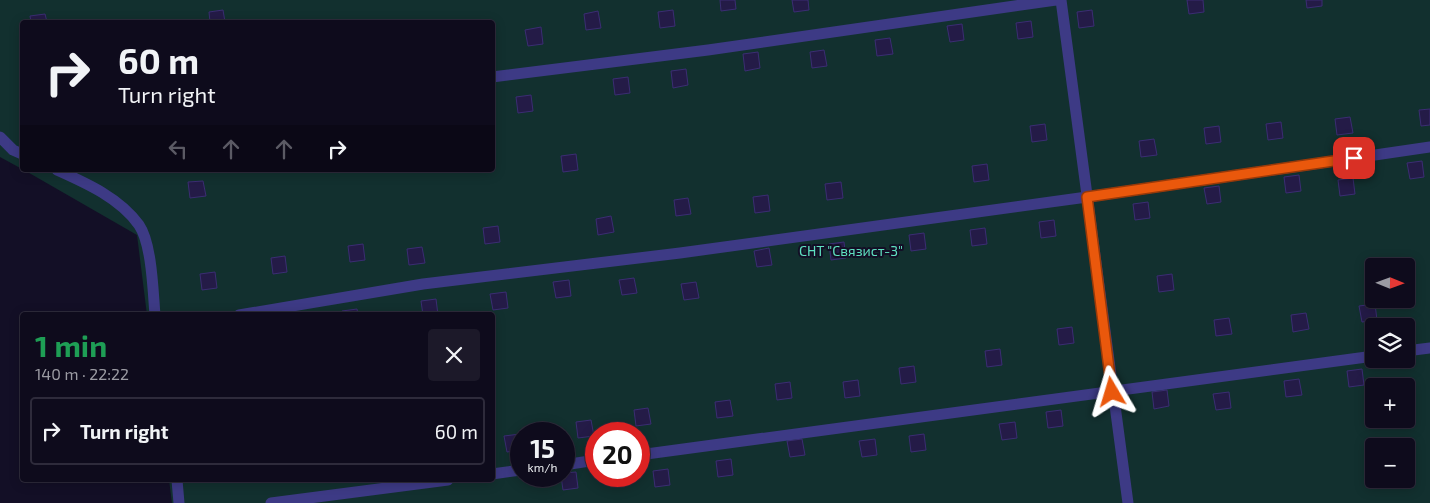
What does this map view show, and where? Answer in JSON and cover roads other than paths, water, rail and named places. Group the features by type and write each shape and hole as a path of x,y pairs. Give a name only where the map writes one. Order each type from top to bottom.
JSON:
{"lane":[{"path":"495,77 708,50 1056,0"},
{"path":"1061,0 1128,503"},
{"path":"0,137 13,150 20,153"},
{"path":"257,312 423,284 680,253 1087,197 1430,147"},
{"path":"61,172 88,184 116,202 140,226 149,254 155,312"},
{"path":"1415,350 1430,348"},
{"path":"650,454 1365,357"},
{"path":"495,474 510,472"},
{"path":"176,482 180,503"},
{"path":"271,503 433,482"}],"park label":[{"name":"СНТ \"Связист-3\"","path":"851,251"}]}
